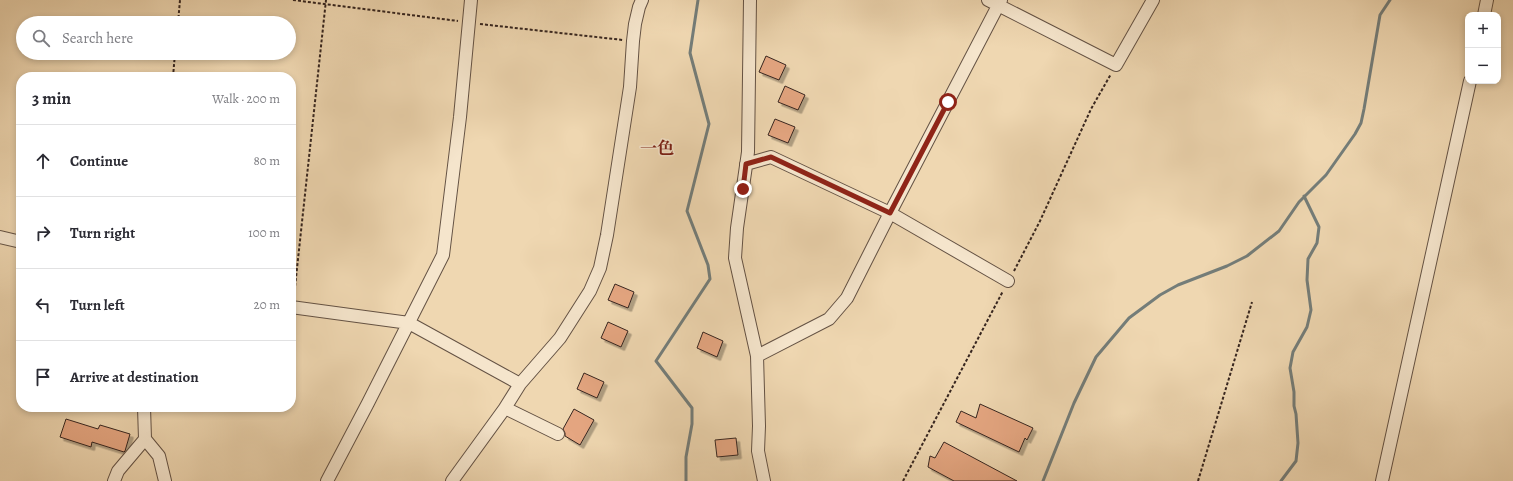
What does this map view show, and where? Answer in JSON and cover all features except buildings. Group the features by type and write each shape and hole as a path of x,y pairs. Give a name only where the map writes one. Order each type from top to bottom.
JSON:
{"street":[{"path":"327,481 443,255 460,117 471,0"},
{"path":"452,481 505,408 520,384 560,338 590,291 600,268 607,235 630,87 634,29 642,0"},
{"path":"750,0 748,152 737,228 735,258 757,356 759,426 758,451 764,481"},
{"path":"757,356 828,319 848,298 996,2 1116,66 1153,0"},
{"path":"1485,12 1488,0"},
{"path":"1382,481 1469,84"},
{"path":"746,164 771,157 890,213 1008,282"},
{"path":"0,237 16,241"},
{"path":"296,308 408,323 520,384"},
{"path":"505,408 558,434"},
{"path":"144,412 145,439 159,456 165,481"},
{"path":"114,481 118,471 145,439"}],"path":[{"path":"179,16 180,0"},
{"path":"296,271 326,0"},
{"path":"173,72 174,60"},
{"path":"1198,481 1252,302"}],"waterway":[{"path":"686,481 686,457 692,424 692,408 656,361 710,279 708,265 687,211 709,124 690,53 698,0"},
{"path":"1043,481 1074,403 1096,357 1129,318 1160,295 1178,285 1227,266 1247,256 1279,231 1299,202 1326,175 1361,123 1380,15 1390,0"},
{"path":"1281,481 1296,461 1298,443 1294,392 1290,368 1293,352 1307,327 1311,310 1307,280 1308,259 1317,243 1319,227 1304,196"}],"district":[{"name":"一色","path":"657,148"}],"route":[{"path":"743,189 746,164 771,157 890,213 948,102"}]}
